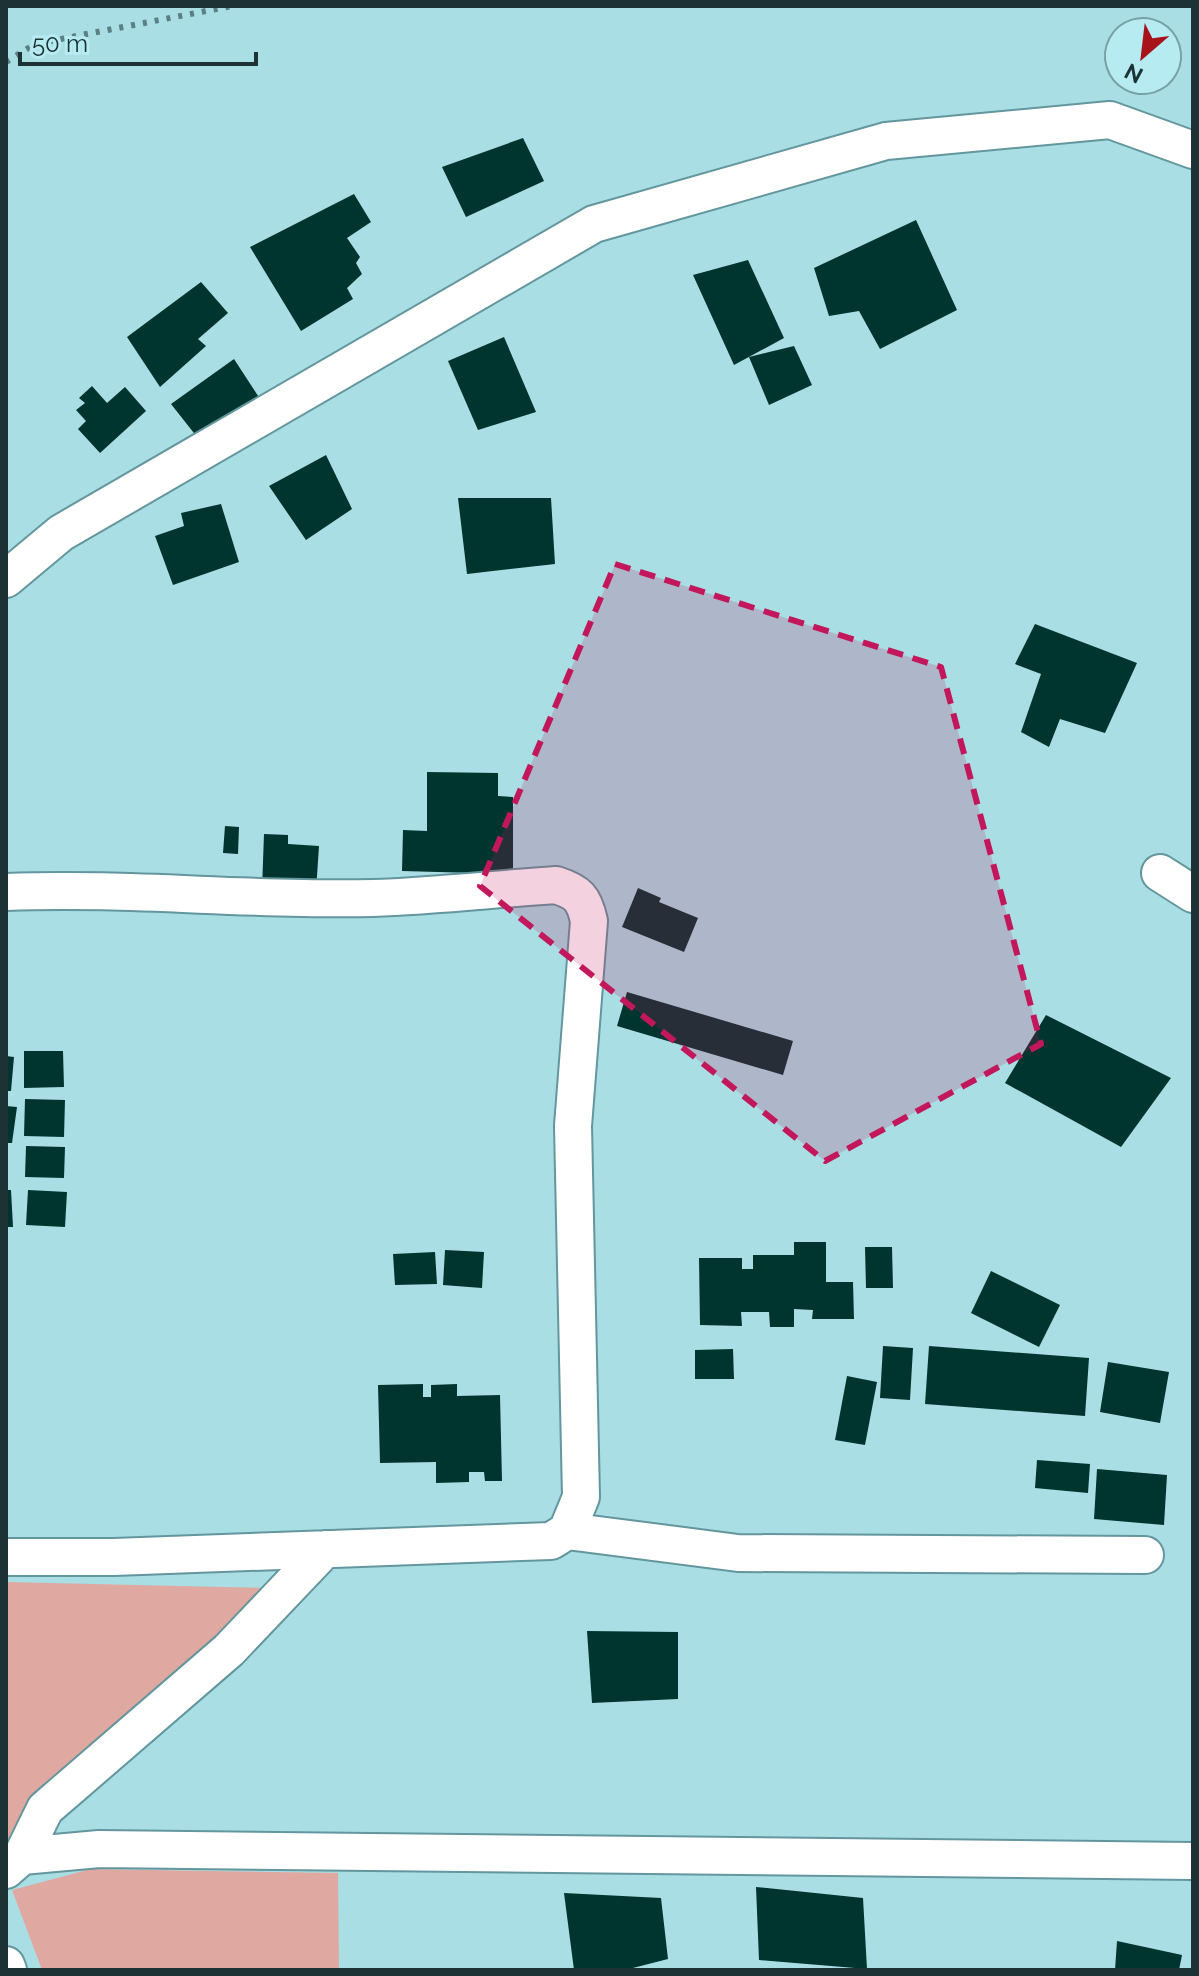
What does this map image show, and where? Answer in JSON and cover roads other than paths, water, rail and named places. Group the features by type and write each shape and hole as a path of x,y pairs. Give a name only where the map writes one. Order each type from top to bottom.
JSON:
{"street":[{"path":"6,579 61,533 594,224 886,141 1110,120 1193,150"},
{"path":"1160,873 1193,894"},
{"path":"6,892 79,889 212,896 374,898 556,885 576,892 584,901 589,921 573,1126 581,1497 567,1531 551,1541 114,1557 6,1557"},
{"path":"567,1531 738,1553 1145,1555"},
{"path":"14,1863 45,1809 229,1650 325,1549"},
{"path":"14,1863 99,1849 1193,1861"}],"railway":[{"path":"6,62 35,44 232,6"}]}
